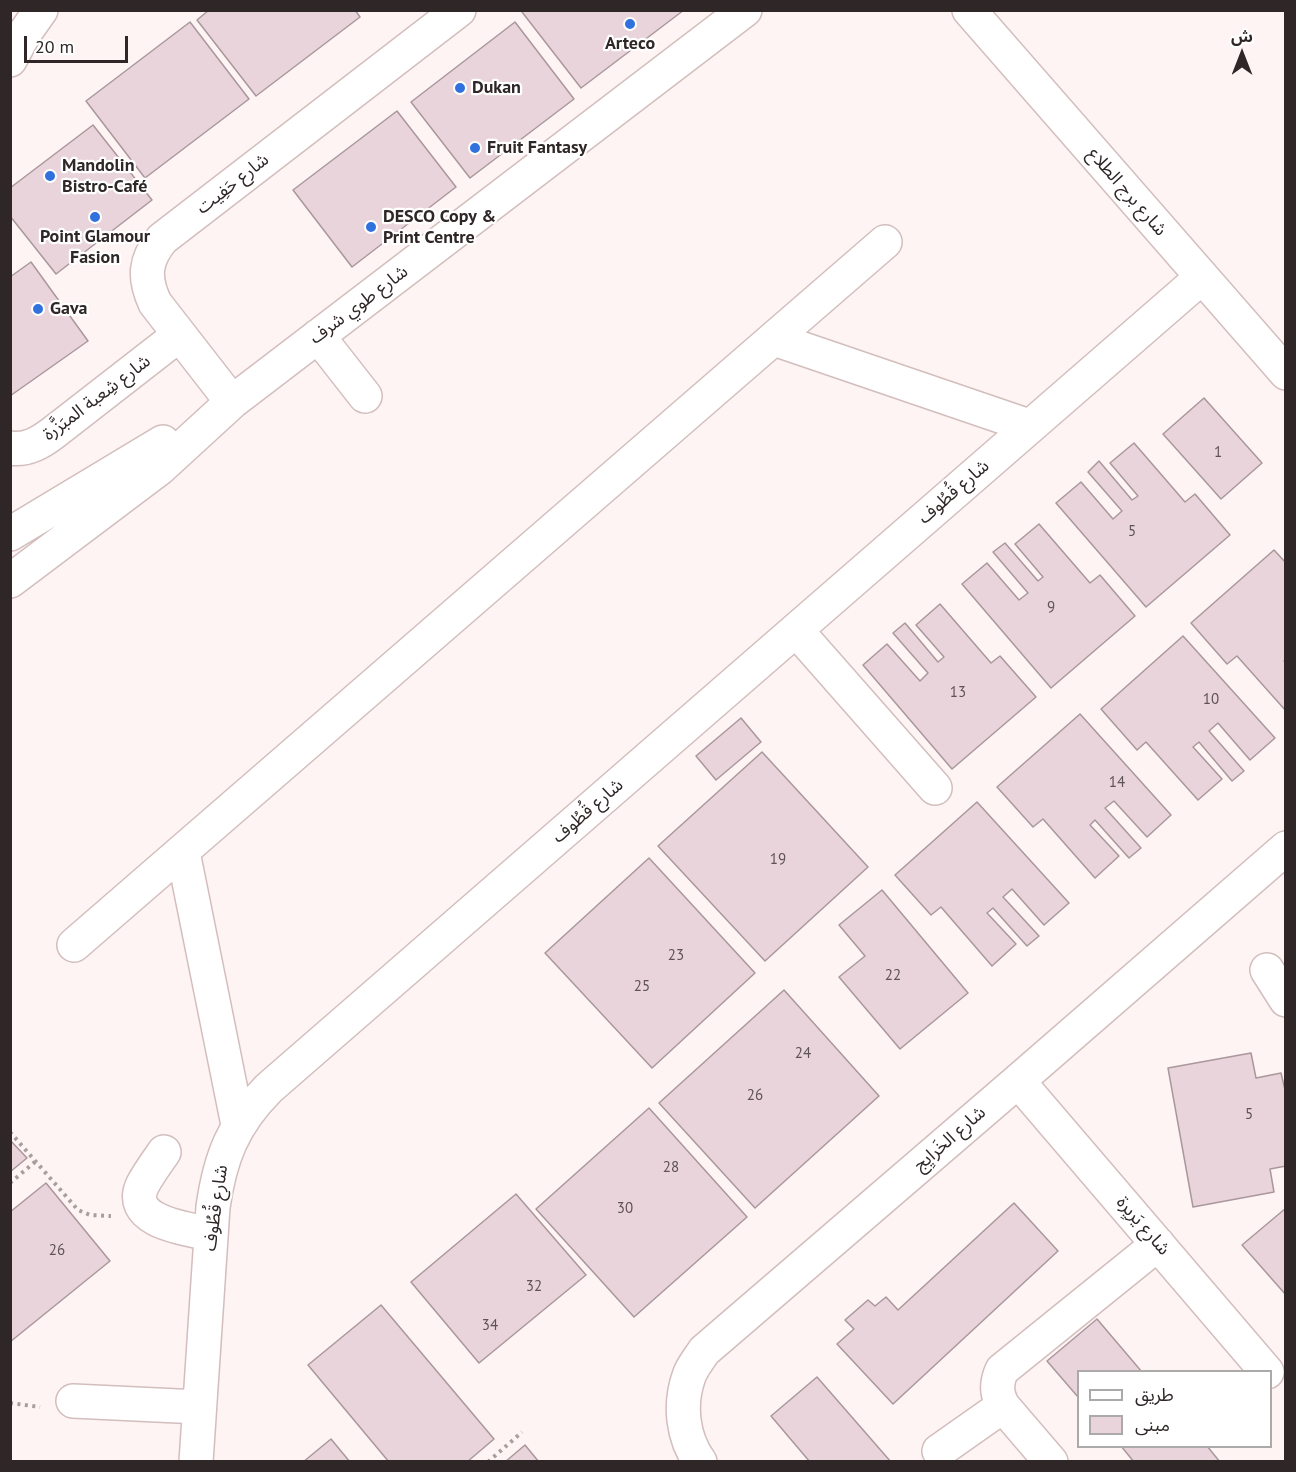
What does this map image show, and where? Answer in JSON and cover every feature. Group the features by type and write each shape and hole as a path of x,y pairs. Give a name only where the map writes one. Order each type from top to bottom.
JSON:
{"street":[{"path":"10,60 24,34 41,10"},
{"name":"شارع حَفِيت","path":"232,402 155,303 147,278 148,264 153,250 162,239 459,10"},
{"name":"شارع طوي شرف","path":"10,580 160,468 232,402 744,10"},
{"name":"شارع برج الطلاع","path":"969,10 1286,373"},
{"path":"75,945 885,242"},
{"name":"شارع قُطُوف","path":"196,1461 211,1234 217,1179 225,1151 238,1125 252,1105 1201,278"},
{"name":"شارع شِعبة المبَزَّرة","path":"10,448 36,445 179,335"},
{"path":"318,336 365,396"},
{"path":"774,339 1029,426"},
{"name":"شارع طوي شرف","path":"10,534 232,402"},
{"path":"796,630 935,788"},
{"name":"شارع الخَرايِج","path":"700,1461 693,1452 685,1427 684,1400 690,1374 704,1351 1286,848"},
{"path":"183,852 238,1125"},
{"path":"1267,970 1286,999"},
{"name":"شارع يَريِرة","path":"1018,1081 1266,1370"},
{"path":"164,1152 142,1185 141,1202 145,1210 152,1218 211,1234"},
{"path":"1051,1461 1003,1406 996,1388 998,1378 1008,1363 1158,1244"},
{"path":"1272,1377 1286,1393"},
{"path":"73,1401 199,1407"},
{"path":"939,1451 1003,1406"}],"path":[{"path":"10,1132 78,1210 104,1217 130,1210 141,1202"},
{"path":"10,1183 36,1161"},
{"path":"488,1461 522,1432"}],"building":[{"path":"209,10 355,10 360,17 256,96 197,20"},
{"path":"524,10 684,10 581,88 522,12"},
{"path":"190,22 249,99 145,178 86,101"},
{"path":"515,22 574,99 470,178 411,102"},
{"path":"397,111 456,187 352,267 293,190"},
{"path":"93,125 152,200 56,274 10,216 10,188"},
{"name":"Gava","path":"31,262 88,341 10,396 10,277"},
{"path":"1204,398 1262,463 1221,499 1163,434"},
{"path":"1134,443 1185,502 1195,494 1230,535 1146,607 1056,503 1081,482 1113,519 1122,511 1088,472 1099,461 1132,500 1138,496 1110,463"},
{"path":"1039,524 1090,583 1100,575 1135,616 1051,688 962,584 987,563 1019,600 1028,593 993,552 1005,543 1038,581 1043,577 1015,544"},
{"path":"1274,550 1286,563 1286,659 1284,661 1286,663 1286,711 1237,656 1227,664 1191,623"},
{"path":"940,604 991,663 1000,656 1036,697 952,769 863,665 887,644 920,681 928,673 893,633 905,623 938,662 944,657 916,625"},
{"path":"1183,636 1275,738 1250,760 1218,723 1209,731 1244,771 1232,781 1199,742 1193,747 1222,779 1198,800 1146,742 1137,750 1101,709"},
{"path":"1080,714 1171,815 1147,837 1114,801 1105,808 1141,848 1129,858 1095,820 1090,825 1119,856 1095,878 1043,819 1033,827 997,787"},
{"path":"741,718 761,742 716,780 696,756"},
{"path":"762,752 868,867 765,961 658,846"},
{"path":"977,802 1069,903 1044,925 1012,889 1003,897 1039,936 1027,946 993,908 987,913 1016,944 992,966 941,907 931,915 895,875"},
{"path":"649,858 755,973 652,1068 545,953"},
{"path":"882,890 968,993 900,1049 839,977 865,956 839,925"},
{"path":"784,990 879,1096 755,1208 659,1103"},
{"path":"1251,1053 1256,1078 1281,1073 1286,1094 1286,1166 1270,1169 1274,1192 1193,1207 1168,1068"},
{"path":"649,1108 747,1217 634,1317 536,1209"},
{"path":"10,1140 27,1158 10,1172"},
{"path":"46,1183 110,1261 10,1342 10,1212"},
{"path":"516,1194 586,1275 479,1363 411,1282"},
{"path":"1014,1203 1058,1251 893,1404 837,1344 854,1329 845,1320 868,1300 875,1306 886,1297 898,1310"},
{"path":"1286,1208 1286,1295 1242,1245"},
{"path":"381,1305 494,1439 467,1462 389,1462 308,1365"},
{"path":"1097,1319 1140,1370 1077,1370 1077,1396 1047,1361"},
{"path":"817,1377 891,1462 810,1462 771,1416"},
{"path":"331,1439 350,1462 303,1462"},
{"path":"525,1445 539,1462 505,1462"},
{"path":"1123,1448 1209,1448 1220,1462 1134,1462"}],"place":[{"name":"Arteco","path":"630,24"},
{"name":"Dukan","path":"460,88"},
{"name":"Fruit Fantasy","path":"475,148"},
{"name":"Mandolin Bistro-Café","path":"50,176"},
{"name":"Point Glamour Fasion","path":"95,217"},
{"name":"DESCO Copy & Print Centre","path":"371,227"},
{"name":"Gava","path":"38,309"}]}
